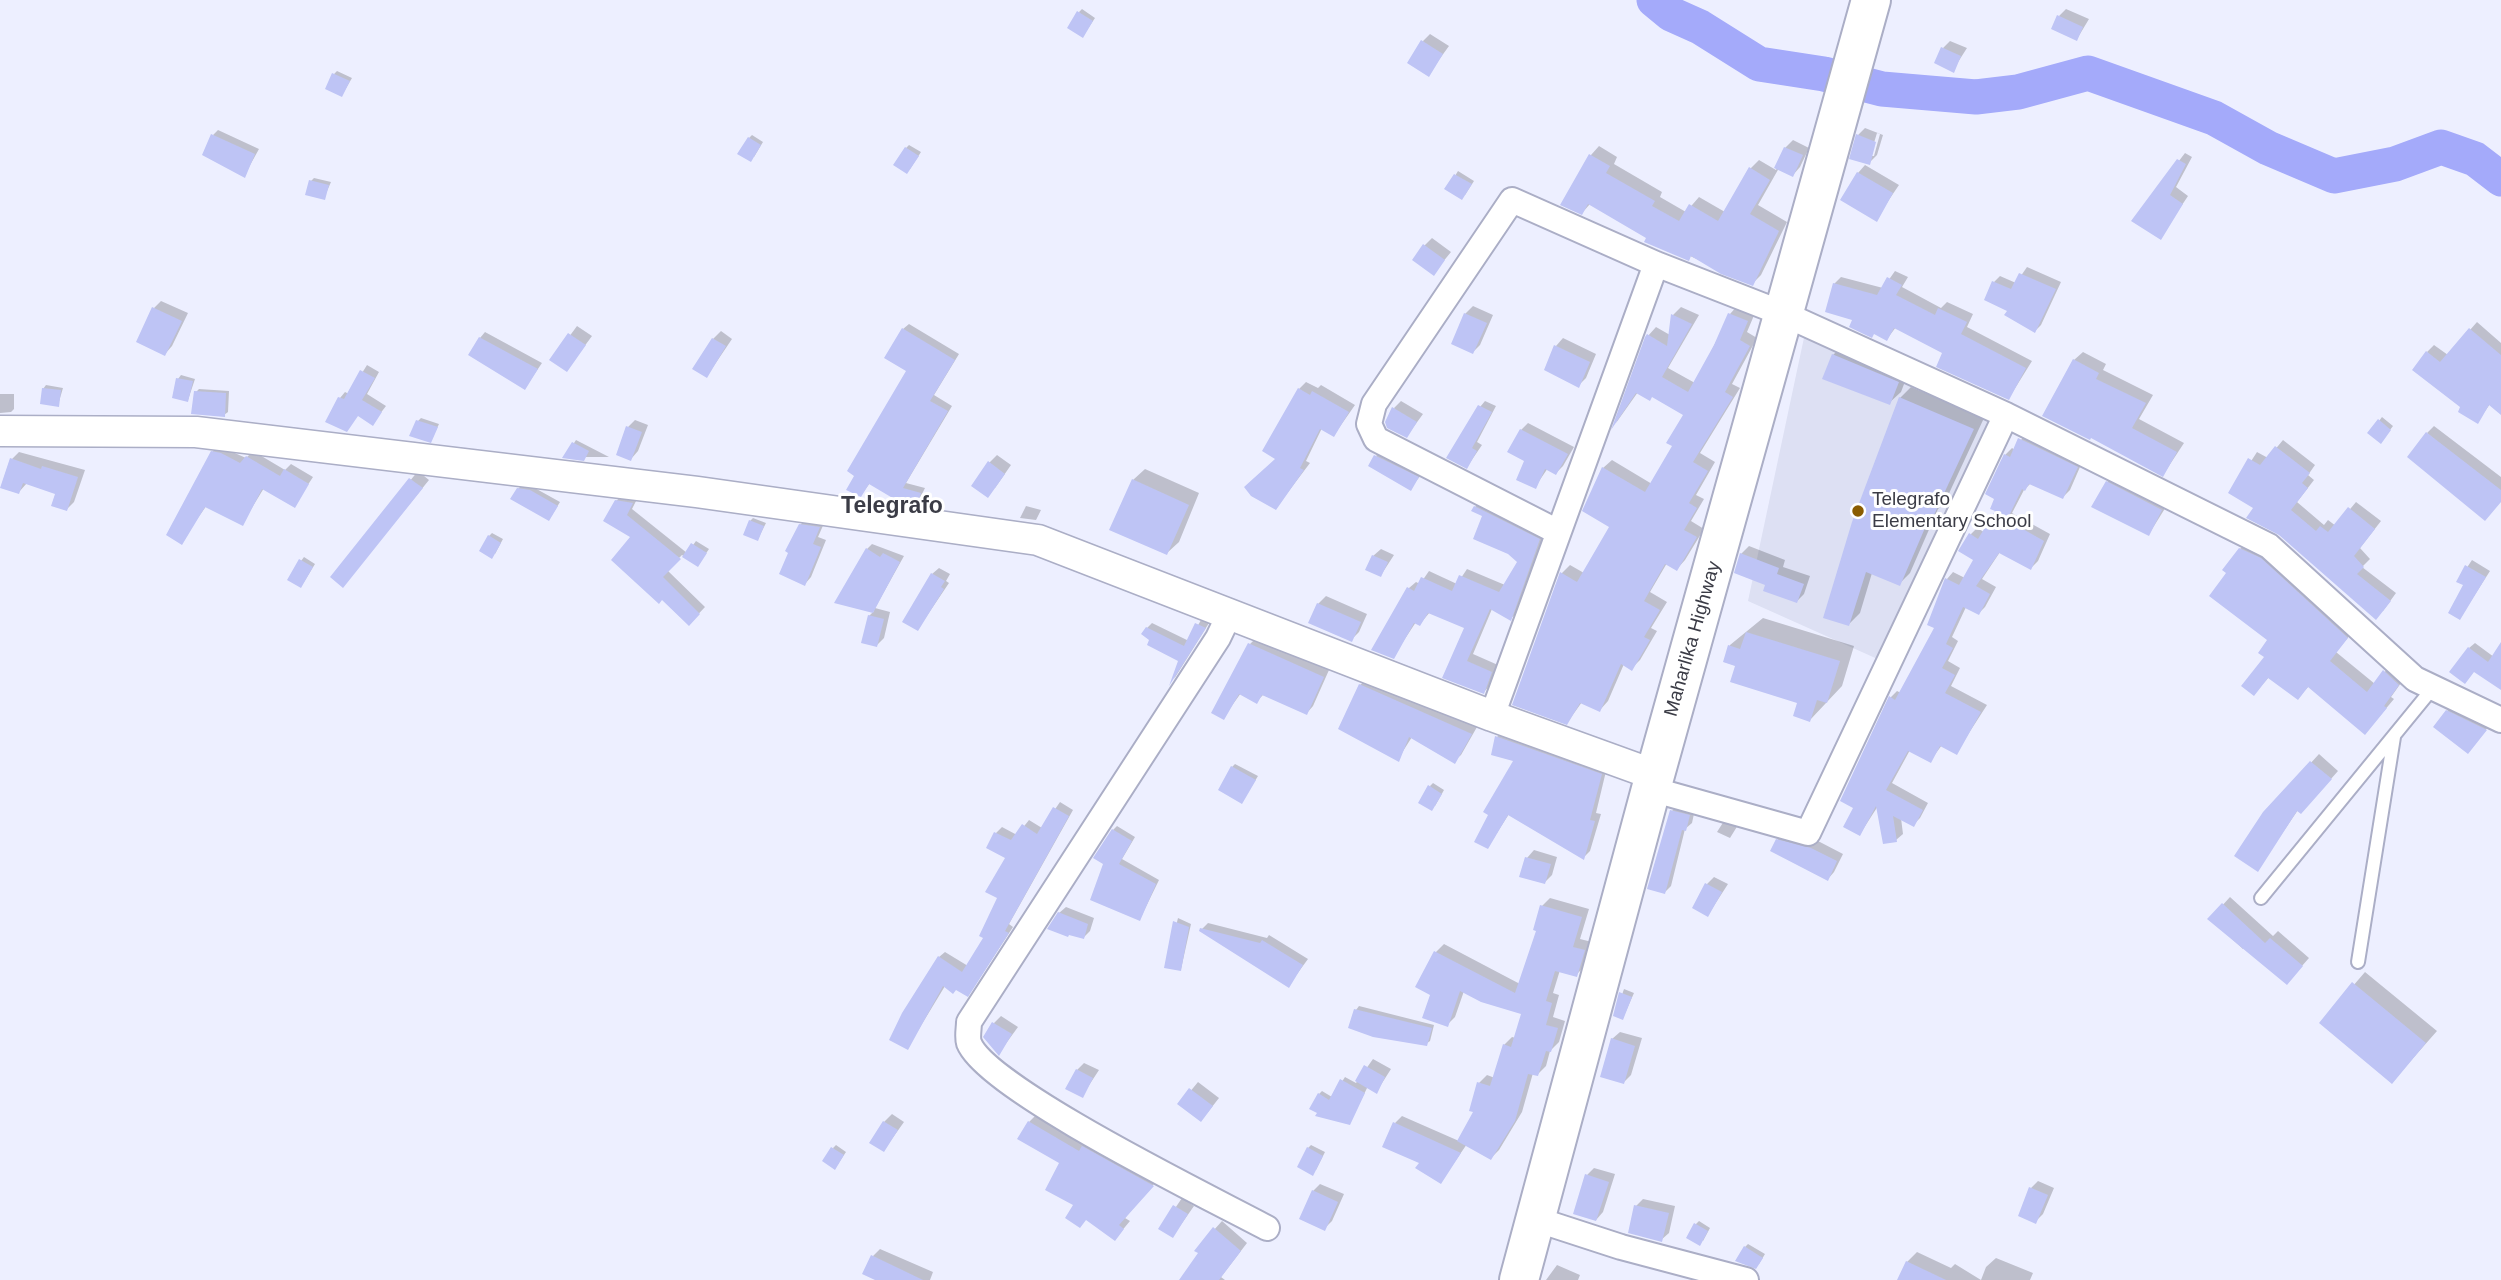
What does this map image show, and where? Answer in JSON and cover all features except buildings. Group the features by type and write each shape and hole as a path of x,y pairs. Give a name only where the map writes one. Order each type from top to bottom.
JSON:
{"highway":[{"name":"Maharlika Highway","path":"1519,1280 1653,782 1866,16"}],"street":[{"path":"1556,531 1376,439 1369,424 1374,404 1512,200 1656,264 1784,314 2006,415 2269,546 2415,679 2501,720"},
{"path":"1492,716 1556,531 1656,264"},
{"path":"0,431 196,432 684,491 1038,541 1230,613 1653,782 1808,833 2006,415"},
{"path":"1230,613 1218,638 969,1022 968,1042 983,1063 1049,1110 1267,1228"},
{"path":"1535,1219 1621,1247 1746,1280"}],"lane":[{"path":"2260,898 2432,689"},
{"path":"2358,962 2394,736"}],"shaded area":[{"name":"Telegrafo Elementary School","path":"1805,333 1989,421 1882,661 1748,601"}],"waterway":[{"path":"1654,0 1671,14 1700,27 1759,64 1824,74 1882,89 1976,97 2018,92 2088,73 2214,118 2268,148 2334,176 2395,164 2441,147 2475,159 2501,179"}],"place":[{"name":"Telegrafo Elementary School","path":"1858,511"}],"district":[{"name":"Telegrafo","path":"892,507"}]}
